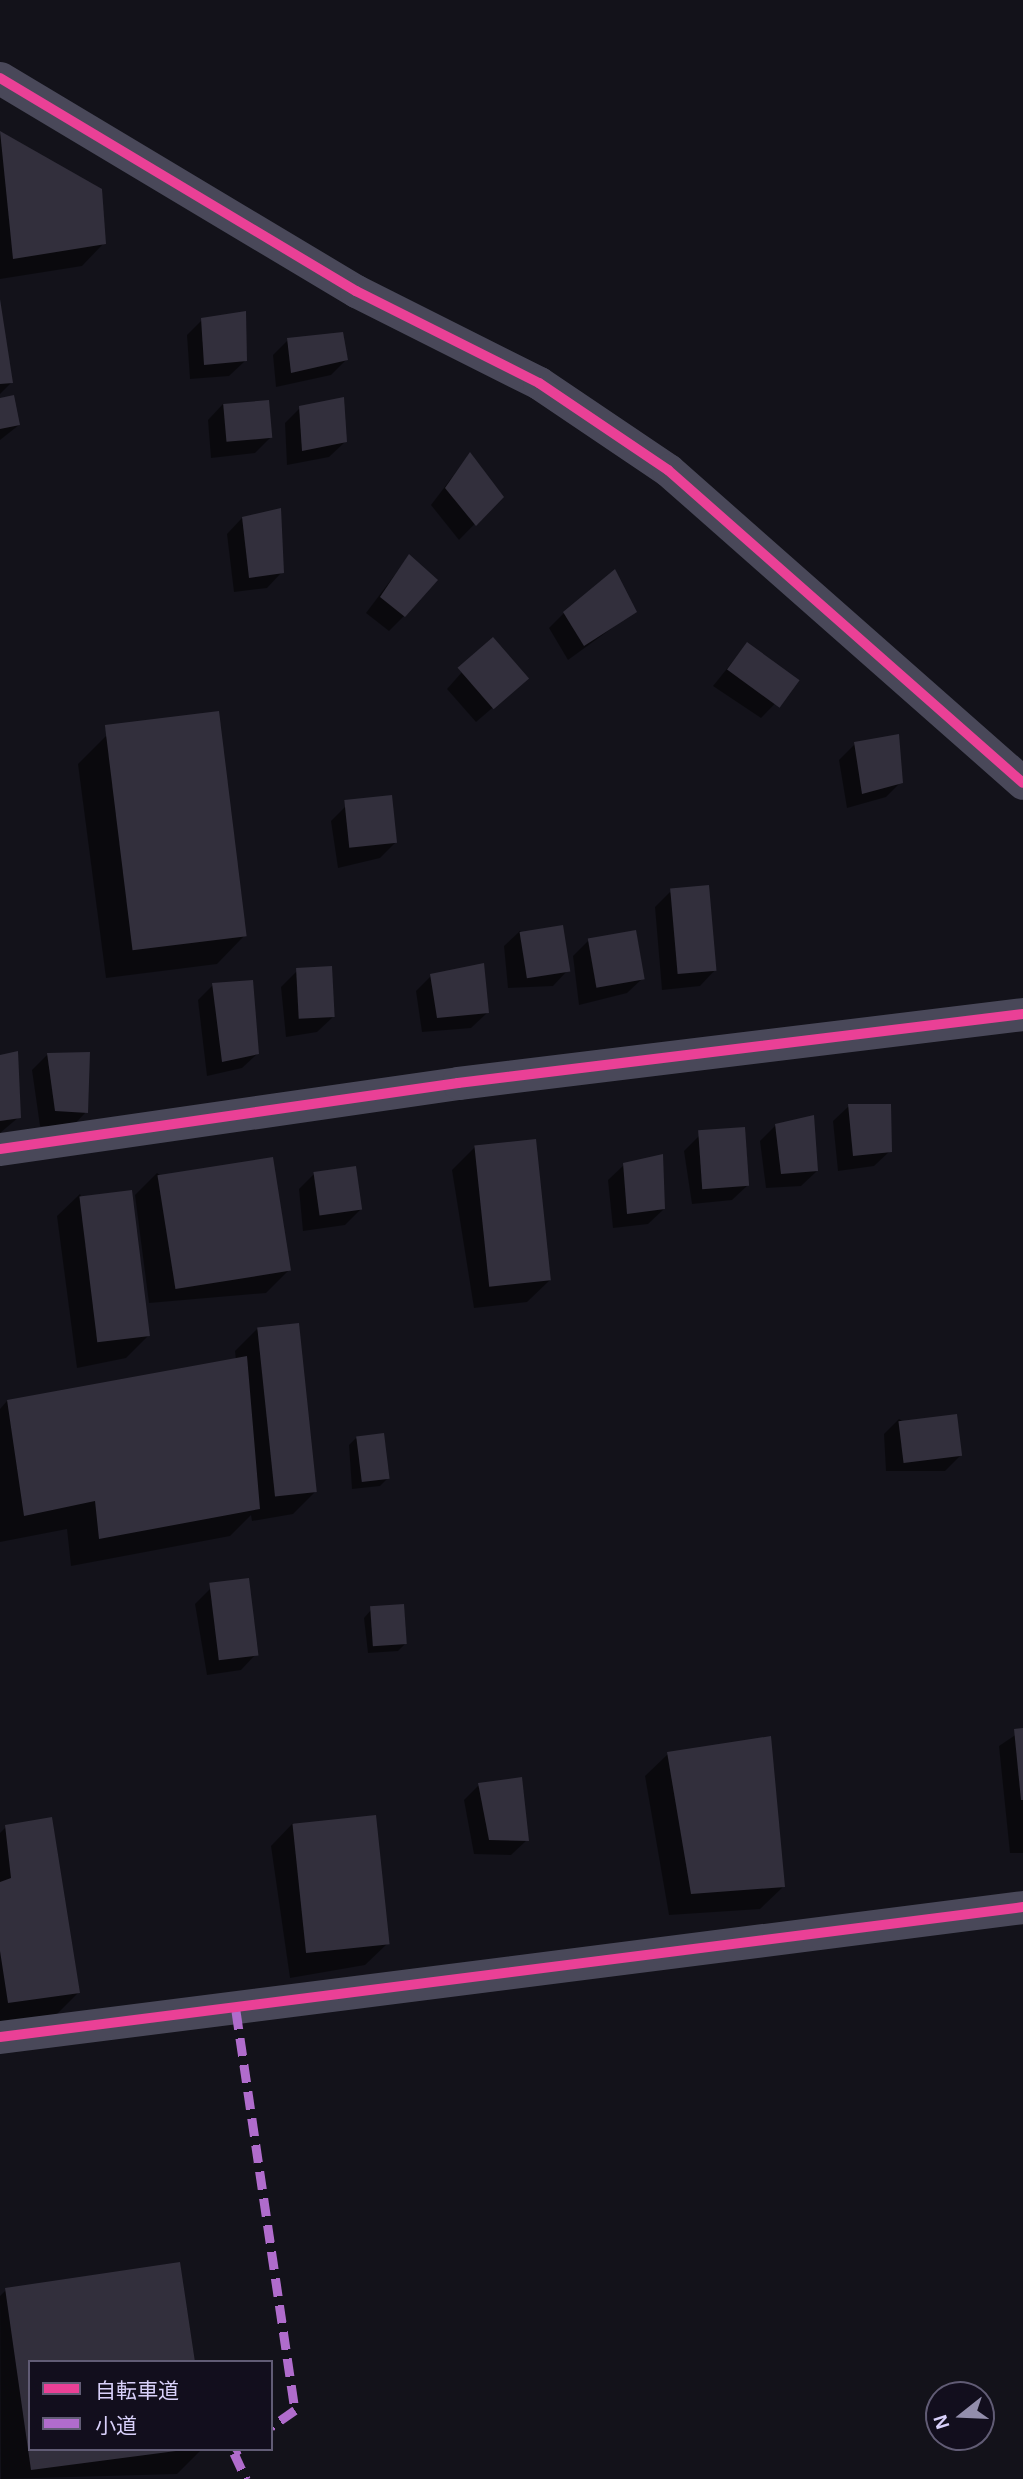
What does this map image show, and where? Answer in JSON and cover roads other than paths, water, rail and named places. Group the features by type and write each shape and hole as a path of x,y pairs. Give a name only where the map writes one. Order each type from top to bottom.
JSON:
{"street":[{"path":"0,78 356,291 539,383 668,470 1023,783"},
{"path":"0,1149 458,1083 1023,1014"},
{"path":"0,2037 1023,1907"}]}
